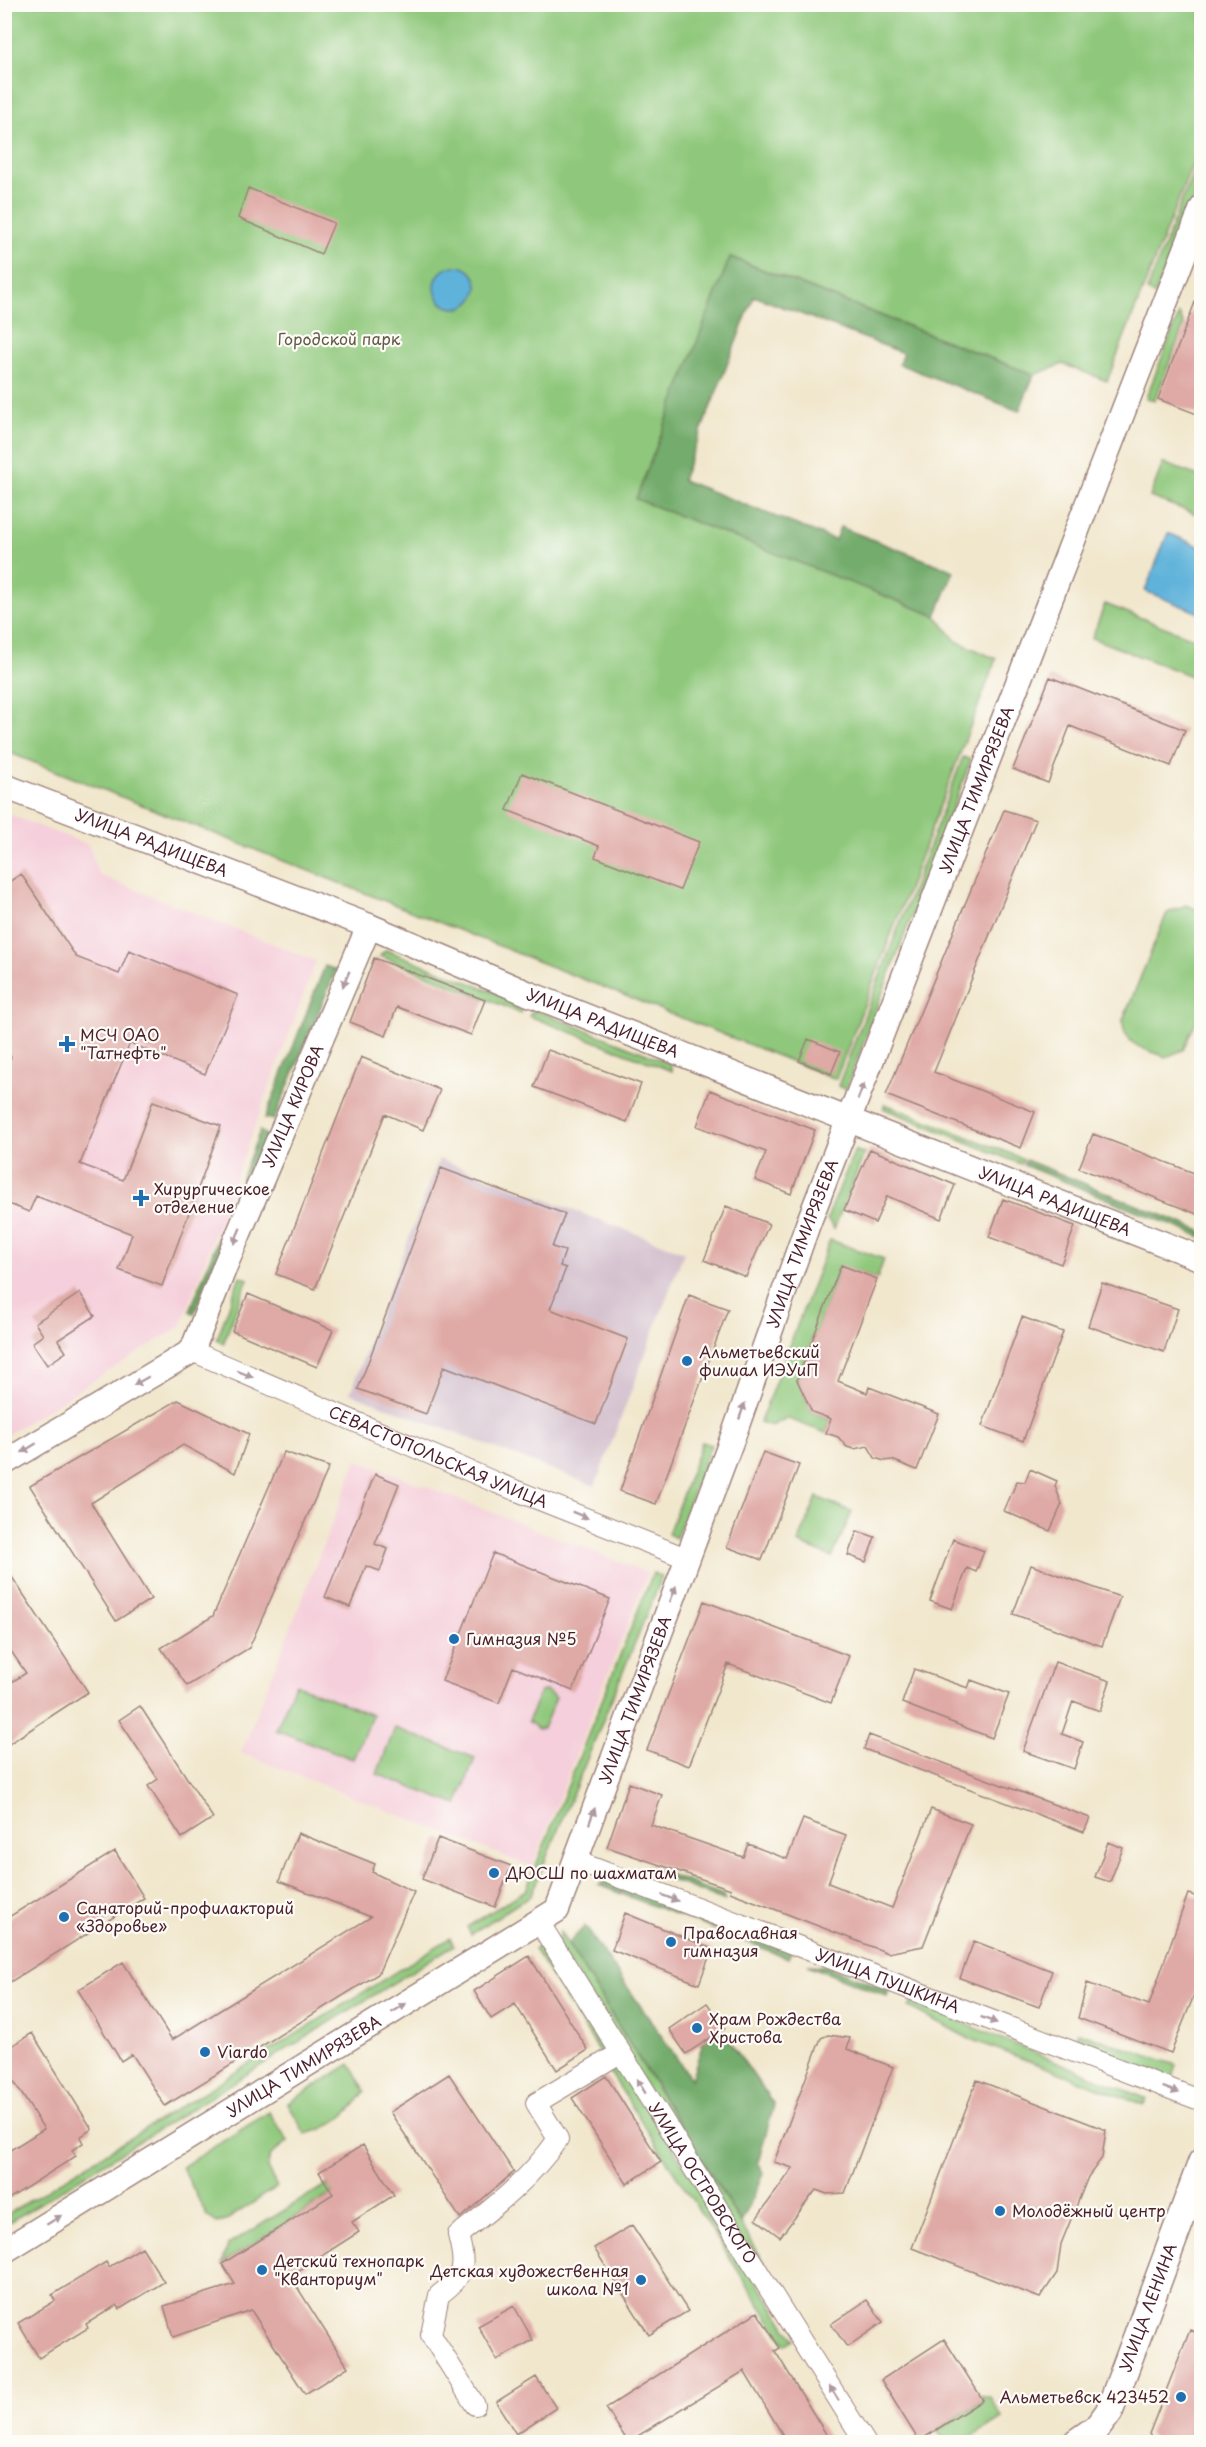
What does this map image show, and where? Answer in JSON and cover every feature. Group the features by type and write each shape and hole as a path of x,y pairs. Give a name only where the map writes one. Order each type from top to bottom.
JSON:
{"main road":[{"name":"УЛИЦА ЛЕНИНА","path":"1094,2438 1109,2412 1202,2162"}],"street":[{"name":"УЛИЦА ТИМИРЯЗЕВА","path":"4,2251 556,1910 735,1431 808,1224 1202,208"},
{"name":"УЛИЦА РАДИЩЕВА","path":"4,786 369,926 527,993 1202,1259"},
{"name":"УЛИЦА КИРОВА","path":"192,1351 225,1266 369,926"},
{"path":"4,1463 192,1351"},
{"name":"СЕВАСТОПОЛЬСКАЯ УЛИЦА","path":"192,1351 497,1483 686,1558"},
{"name":"УЛИЦА ПУШКИНА","path":"576,1861 1202,2101"},
{"name":"УЛИЦА ОСТРОВСКОГО","path":"539,1922 865,2442"},
{"path":"476,2405 431,2335 439,2295 457,2281 465,2262 458,2235 513,2193 540,2165 558,2139 536,2103 620,2053"}],"shaded area":[{"path":"5,813 89,845 99,875 316,961 181,1326 5,1436"},
{"path":"439,1159 684,1252 595,1486 350,1393"},
{"name":"Гимназия №5","path":"357,1460 648,1573 532,1867 241,1753"}],"green space":[{"name":"Городской парк","path":"4,5 1201,5 1201,142 1107,381 1063,364 1034,375 731,257 636,499 936,616 956,641 996,659 836,1079 5,751"},
{"path":"1201,151 1201,182 1155,295 1147,291"},
{"path":"730,257 1034,375 1019,411 899,364 903,353 754,296 682,480 835,540 840,527 954,571 936,616 636,499"},
{"path":"1179,314 1184,325 1155,400 1146,398"},
{"path":"1163,463 1201,477 1201,516 1150,497"},
{"path":"1105,604 1201,641 1201,680 1092,638"},
{"path":"963,757 971,760 846,1089 838,1086"},
{"path":"1186,905 1201,911 1201,1010 1183,1050 1166,1057 1143,1049 1131,1041 1126,1036 1123,1020 1167,913"},
{"path":"386,950 524,1004 521,1013 380,956"},
{"path":"325,966 336,970 274,1120 265,1118"},
{"path":"535,1010 670,1063 672,1071 529,1016"},
{"path":"885,1104 1024,1159 1021,1164 883,1108"},
{"path":"260,1131 267,1136 194,1314 190,1311"},
{"path":"855,1150 864,1154 834,1229 827,1219"},
{"path":"1026,1160 1201,1231 1201,1237 1024,1165"},
{"path":"830,1240 884,1259 877,1279 841,1266 797,1380 812,1412 831,1419 826,1433 786,1418 772,1426 760,1422"},
{"path":"240,1276 248,1279 223,1344 217,1339"},
{"path":"702,1442 711,1445 676,1538 668,1534"},
{"path":"817,1497 852,1512 832,1557 798,1543"},
{"path":"653,1573 662,1577 531,1895 471,1934 467,1927 526,1890"},
{"path":"295,1684 372,1715 353,1759 276,1730"},
{"path":"546,1691 556,1698 543,1728 538,1729 528,1721 540,1692"},
{"path":"395,1728 475,1758 457,1805 377,1774"},
{"path":"649,1867 723,1895 725,1901 643,1869"},
{"path":"607,1880 792,1950 788,1958 599,1885"},
{"path":"585,1926 691,2079 703,2043 722,2030 774,2105 758,2162 764,2174 741,2223 568,1944"},
{"path":"560,1932 765,2263 757,2270 557,1943"},
{"path":"450,1938 454,1945 5,2225 5,2216"},
{"path":"544,1943 611,2051 603,2057 534,1949"},
{"path":"807,1965 826,1966 889,1990 887,1996"},
{"path":"913,2002 1147,2099 1144,2105 968,2038 909,2007"},
{"path":"1078,2032 1176,2065 1171,2081 1074,2043"},
{"path":"618,2061 794,2339 786,2345 607,2068"},
{"path":"350,2064 365,2091 340,2119 315,2132 305,2134 288,2103"},
{"path":"269,2112 288,2141 270,2156 267,2168 277,2187 228,2219 217,2223 207,2216 182,2167"},
{"path":"327,2184 333,2193 222,2264 228,2245"},
{"path":"979,2395 990,2397 1002,2418 964,2442 946,2442 937,2430 982,2401"}],"water":[{"path":"456,266 471,272 477,287 471,302 456,308 441,302 435,287 441,272"},
{"path":"1168,533 1201,547 1201,614 1145,591"}],"building":[{"path":"248,188 334,223 321,254 238,218"},
{"path":"1200,289 1202,290 1202,416 1158,399"},
{"path":"1050,677 1185,730 1171,766 1070,726 1048,783 1013,769"},
{"path":"522,773 699,842 680,890 595,857 599,846 507,810"},
{"path":"1004,810 1036,820 934,1072 1035,1112 1021,1148 886,1095"},
{"name":"МСЧ ОАО \"Татнефть\"","path":"21,874 76,957 119,974 129,950 238,995 205,1074 130,1043 80,1164 123,1180 153,1101 221,1126 162,1286 119,1270 132,1234 36,1196 29,1212 4,1202 4,1074 11,1057 4,1046 4,885"},
{"path":"374,958 485,1000 471,1035 397,1007 386,1036 350,1022"},
{"path":"808,1039 840,1052 831,1074 799,1061"},
{"path":"548,1050 641,1084 627,1122 534,1087"},
{"path":"361,1057 440,1090 423,1130 385,1114 315,1289 276,1274"},
{"path":"710,1090 815,1130 791,1194 755,1180 766,1152 697,1126"},
{"path":"1093,1134 1202,1176 1202,1216 1079,1168"},
{"path":"870,1149 955,1185 941,1219 887,1196 875,1223 844,1210"},
{"path":"441,1168 565,1214 552,1247 565,1251 560,1266 566,1268 550,1309 628,1339 596,1424 444,1366 426,1414 358,1389"},
{"path":"1003,1199 1075,1226 1061,1264 989,1237"},
{"path":"726,1206 769,1224 746,1277 704,1260"},
{"path":"841,1265 877,1279 838,1381 867,1393 869,1387 939,1414 917,1470 892,1460 884,1461 875,1458 868,1446 854,1449 847,1447 838,1437 826,1433 831,1419 812,1412 797,1380"},
{"path":"1102,1283 1178,1309 1164,1352 1088,1326"},
{"path":"80,1293 95,1316 58,1340 66,1352 47,1365 32,1343 43,1335 35,1323"},
{"path":"248,1294 333,1330 317,1367 232,1331"},
{"name":"Альметьевский филиал ИЭУиП","path":"689,1295 728,1309 656,1504 620,1491"},
{"path":"1022,1317 1063,1332 1023,1441 982,1426"},
{"path":"178,1400 249,1434 235,1473 183,1445 91,1503 151,1599 116,1621 30,1486"},
{"path":"284,1452 329,1467 249,1648 187,1686 161,1648 213,1616"},
{"path":"763,1452 799,1465 762,1560 727,1547"},
{"path":"1030,1469 1057,1481 1055,1486 1062,1504 1050,1531 1004,1511 1017,1481 1025,1482"},
{"path":"375,1474 399,1484 375,1544 388,1549 380,1571 366,1566 350,1607 325,1597"},
{"path":"857,1531 875,1537 866,1562 848,1555"},
{"path":"953,1539 984,1551 976,1572 967,1568 952,1609 930,1601"},
{"path":"493,1553 610,1599 573,1691 513,1667 499,1703 442,1681"},
{"path":"4,1565 88,1692 4,1747 4,1687 26,1673 4,1641"},
{"path":"1031,1565 1120,1597 1102,1646 1013,1614"},
{"path":"704,1601 849,1656 831,1703 728,1664 689,1766 647,1750"},
{"path":"1055,1662 1110,1681 1100,1711 1073,1701 1062,1734 1083,1742 1074,1769 1023,1751"},
{"path":"914,1669 968,1688 971,1680 1009,1694 992,1738 902,1703"},
{"path":"140,1706 213,1818 182,1838 148,1786 158,1779 119,1720"},
{"path":"869,1735 1090,1818 1084,1832 864,1749"},
{"path":"629,1783 662,1795 651,1825 743,1857 748,1844 787,1859 803,1819 846,1835 828,1883 892,1908 931,1809 971,1824 923,1946 888,1953 730,1892 731,1889 607,1847"},
{"path":"298,1833 375,1864 372,1872 414,1892 378,1974 165,2106 132,2054 121,2061 78,1990 123,1962 172,2040 371,1917 279,1881"},
{"path":"438,1838 511,1866 495,1907 422,1879"},
{"path":"1108,1842 1123,1848 1110,1882 1095,1877"},
{"name":"Санаторий-профилакторий «Здоровье»","path":"115,1851 144,1898 4,1986 4,1920"},
{"path":"1188,1894 1202,1898 1202,1975 1171,2053 1078,2018 1087,1983 1149,2005"},
{"path":"625,1913 712,1949 699,1984 612,1950"},
{"path":"974,1941 1052,1971 1039,2007 960,1978"},
{"path":"529,1956 588,2050 557,2070 515,2004 491,2019 474,1991"},
{"name":"Храм Рождества Христова","path":"707,2003 725,2028 686,2054 669,2029"},
{"path":"32,2033 92,2129 80,2137 83,2143 72,2150 76,2156 4,2202 4,2154 44,2129 4,2066 4,2051"},
{"path":"828,2035 850,2038 847,2049 893,2067 845,2193 827,2194 816,2190 780,2237 756,2219 793,2168 774,2162 821,2038"},
{"path":"449,2074 514,2172 460,2218 390,2112"},
{"path":"606,2076 661,2162 627,2184 572,2098"},
{"name":"Молодёжный центр","path":"977,2080 1106,2130 1102,2158 1088,2177 1061,2244 1057,2273 1040,2298 912,2248"},
{"name":"Детский технопарк \"Кванториум\"","path":"363,2145 394,2195 352,2222 359,2232 290,2276 348,2367 305,2394 251,2310 173,2337 164,2306 235,2284 222,2264 333,2194 319,2172"},
{"name":"Детская художественная школа №1","path":"632,2225 688,2311 649,2335 594,2248"},
{"path":"142,2247 164,2282 120,2309 117,2305 86,2324 88,2328 39,2358 18,2323 55,2301 52,2295 106,2262 109,2267"},
{"path":"867,2300 883,2322 847,2347 831,2324"},
{"path":"514,2306 533,2340 497,2360 478,2326"},
{"path":"757,2312 780,2348 775,2351 831,2442 787,2442 744,2371 628,2442 606,2408"},
{"path":"1190,2330 1202,2335 1202,2407 1192,2432 1198,2442 1154,2442 1149,2434"},
{"path":"944,2339 983,2400 919,2441 881,2380"},
{"path":"536,2377 556,2408 516,2434 496,2402"}],"place":[{"name":"МСЧ ОАО \"Татнефть\"","path":"67,1044"},
{"name":"Хирургическое отделение","path":"141,1198"},
{"name":"Альметьевский филиал ИЭУиП","path":"687,1361"},
{"name":"Гимназия №5","path":"454,1639"},
{"name":"ДЮСШ по шахматам","path":"494,1873"},
{"name":"Санаторий-профилакторий «Здоровье»","path":"64,1917"},
{"name":"Православная гимназия","path":"671,1942"},
{"name":"Храм Рождества Христова","path":"697,2028"},
{"name":"Viardo","path":"205,2052"},
{"name":"Молодёжный центр","path":"1000,2211"},
{"name":"Детский технопарк \"Кванториум\"","path":"262,2270"},
{"name":"Детская художественная школа №1","path":"641,2280"},
{"name":"Альметьевск 423452","path":"1181,2397"}]}
